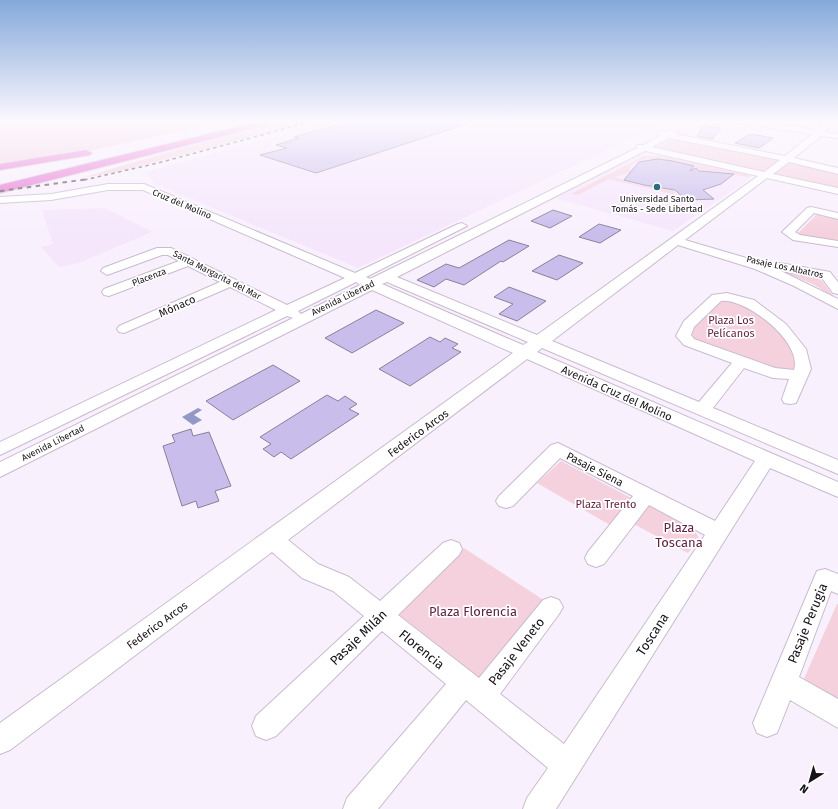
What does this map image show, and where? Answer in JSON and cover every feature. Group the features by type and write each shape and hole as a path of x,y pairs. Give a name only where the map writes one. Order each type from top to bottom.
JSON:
{"highway":[{"path":"0,167 48,159"},
{"path":"0,189 37,177 107,159"},
{"path":"0,183 37,177 112,159"}],"street":[{"path":"488,214 602,159"},
{"name":"Avenida Libertad","path":"0,470 622,159"},
{"path":"693,159 838,191"},
{"name":"Federico Arcos","path":"0,740 541,342 786,159"},
{"path":"790,159 838,171"},
{"name":"Cruz del Molino","path":"0,200 51,198 108,187 144,188 354,277"},
{"path":"838,216 822,211 811,210 788,232 797,238 838,244"},
{"name":"Avenida Libertad","path":"0,449 354,277 474,221"},
{"name":"Pasaje Los Albatros","path":"675,241 766,268 791,278 838,304"},
{"name":"Santa Margarita del Mar","path":"107,271 161,251 171,252 302,318"},
{"name":"Pasaje Los Albatros","path":"725,255 826,275 838,290"},
{"name":"Placenza","path":"109,292 189,261"},
{"name":"Avenida Cruz del Molino","path":"354,277 838,490"},
{"name":"Avenida Cruz del Molino","path":"386,277 838,467"},
{"name":"Mónaco","path":"124,329 231,282"},
{"path":"730,284 684,328 683,336 689,342 700,347 773,373 798,375"},
{"name":"Avenida Cruz del Molino","path":"396,296 464,309"},
{"path":"716,298 736,298 751,304 783,328 795,343 802,358 803,369 798,375 796,390 790,399"},
{"path":"702,410 741,362"},
{"path":"74,414 78,431"},
{"name":"Pasaje Siena","path":"506,501 558,449 718,532"},
{"name":"Toscana","path":"538,809 766,459"},
{"path":"596,558 645,495"},
{"name":"Florencia","path":"273,540 310,571 341,584 567,765"},
{"name":"Pasaje Milán","path":"266,726 451,549"},
{"name":"Pasaje Perugia","path":"766,723 825,578 838,584"},
{"name":"Pasaje Veneto","path":"473,689 551,607"},
{"path":"783,682 838,714"},
{"path":"358,809 473,689"}],"shaded area":[{"path":"194,159 588,159 358,268 155,184 145,172"},
{"name":"Universidad Santo Tomás - Sede Libertad","path":"632,159 674,159 750,175 752,177 673,231 555,198"},
{"path":"105,208 152,232 79,263 59,267 41,247 53,244 42,210"}],"green space":[{"path":"0,159 49,159 0,166"},
{"path":"146,159 168,159 117,172 83,178"},
{"path":"639,159 673,159 748,175 750,177 701,171 693,165 673,160 648,159 631,165 630,169 633,172 614,177 639,185 673,190 676,195 609,179 578,195 571,194"},
{"path":"697,159 778,159 798,163 838,175 838,189"},
{"path":"819,212 838,217 838,240 804,236 798,233"},
{"path":"781,271 819,277 835,298 813,284"},
{"name":"Plaza Los Pelícanos","path":"735,299 780,328 798,357 794,372 783,373 692,341 688,329 719,300"},
{"name":"Plaza Trento","path":"561,461 633,499 610,525 537,483"},
{"name":"Plaza Toscana","path":"643,503 693,528 699,538 688,553 628,521"},
{"name":"Plaza Florencia","path":"464,548 545,601 480,678 397,613"},
{"path":"838,604 838,711 803,681"}],"water":[{"path":"198,408 202,410 194,415 202,420 193,425 182,417"}],"building":[{"path":"272,159 360,159 316,173"},
{"path":"657,159 694,166 690,171 696,168 699,171 734,174 721,184 703,190 714,199 686,200 675,190 624,180 639,162"},
{"path":"553,210 572,216 550,228 531,221"},
{"path":"599,224 621,230 600,243 579,237"},
{"path":"509,240 529,246 503,262 501,261 464,285 446,279 434,287 417,280 446,264 459,268"},
{"path":"559,255 583,263 557,280 532,271"},
{"path":"509,287 546,301 517,321 499,314 513,304 494,297"},
{"path":"376,310 404,323 352,353 325,338"},
{"path":"430,337 440,342 445,338 458,344 452,348 461,352 410,386 379,369"},
{"path":"273,365 300,381 233,420 206,401"},
{"path":"327,395 338,401 345,396 357,404 349,409 359,414 291,459 281,452 274,457 263,449 271,444 260,437"},
{"path":"191,429 193,436 209,432 231,486 215,491 219,501 198,508 196,501 182,506 163,446 175,442 172,435"}],"railway":[{"path":"87,179 174,159"},
{"path":"0,191 87,179"}],"place":[{"name":"Universidad Santo Tomás - Sede Libertad","path":"657,187"}]}
